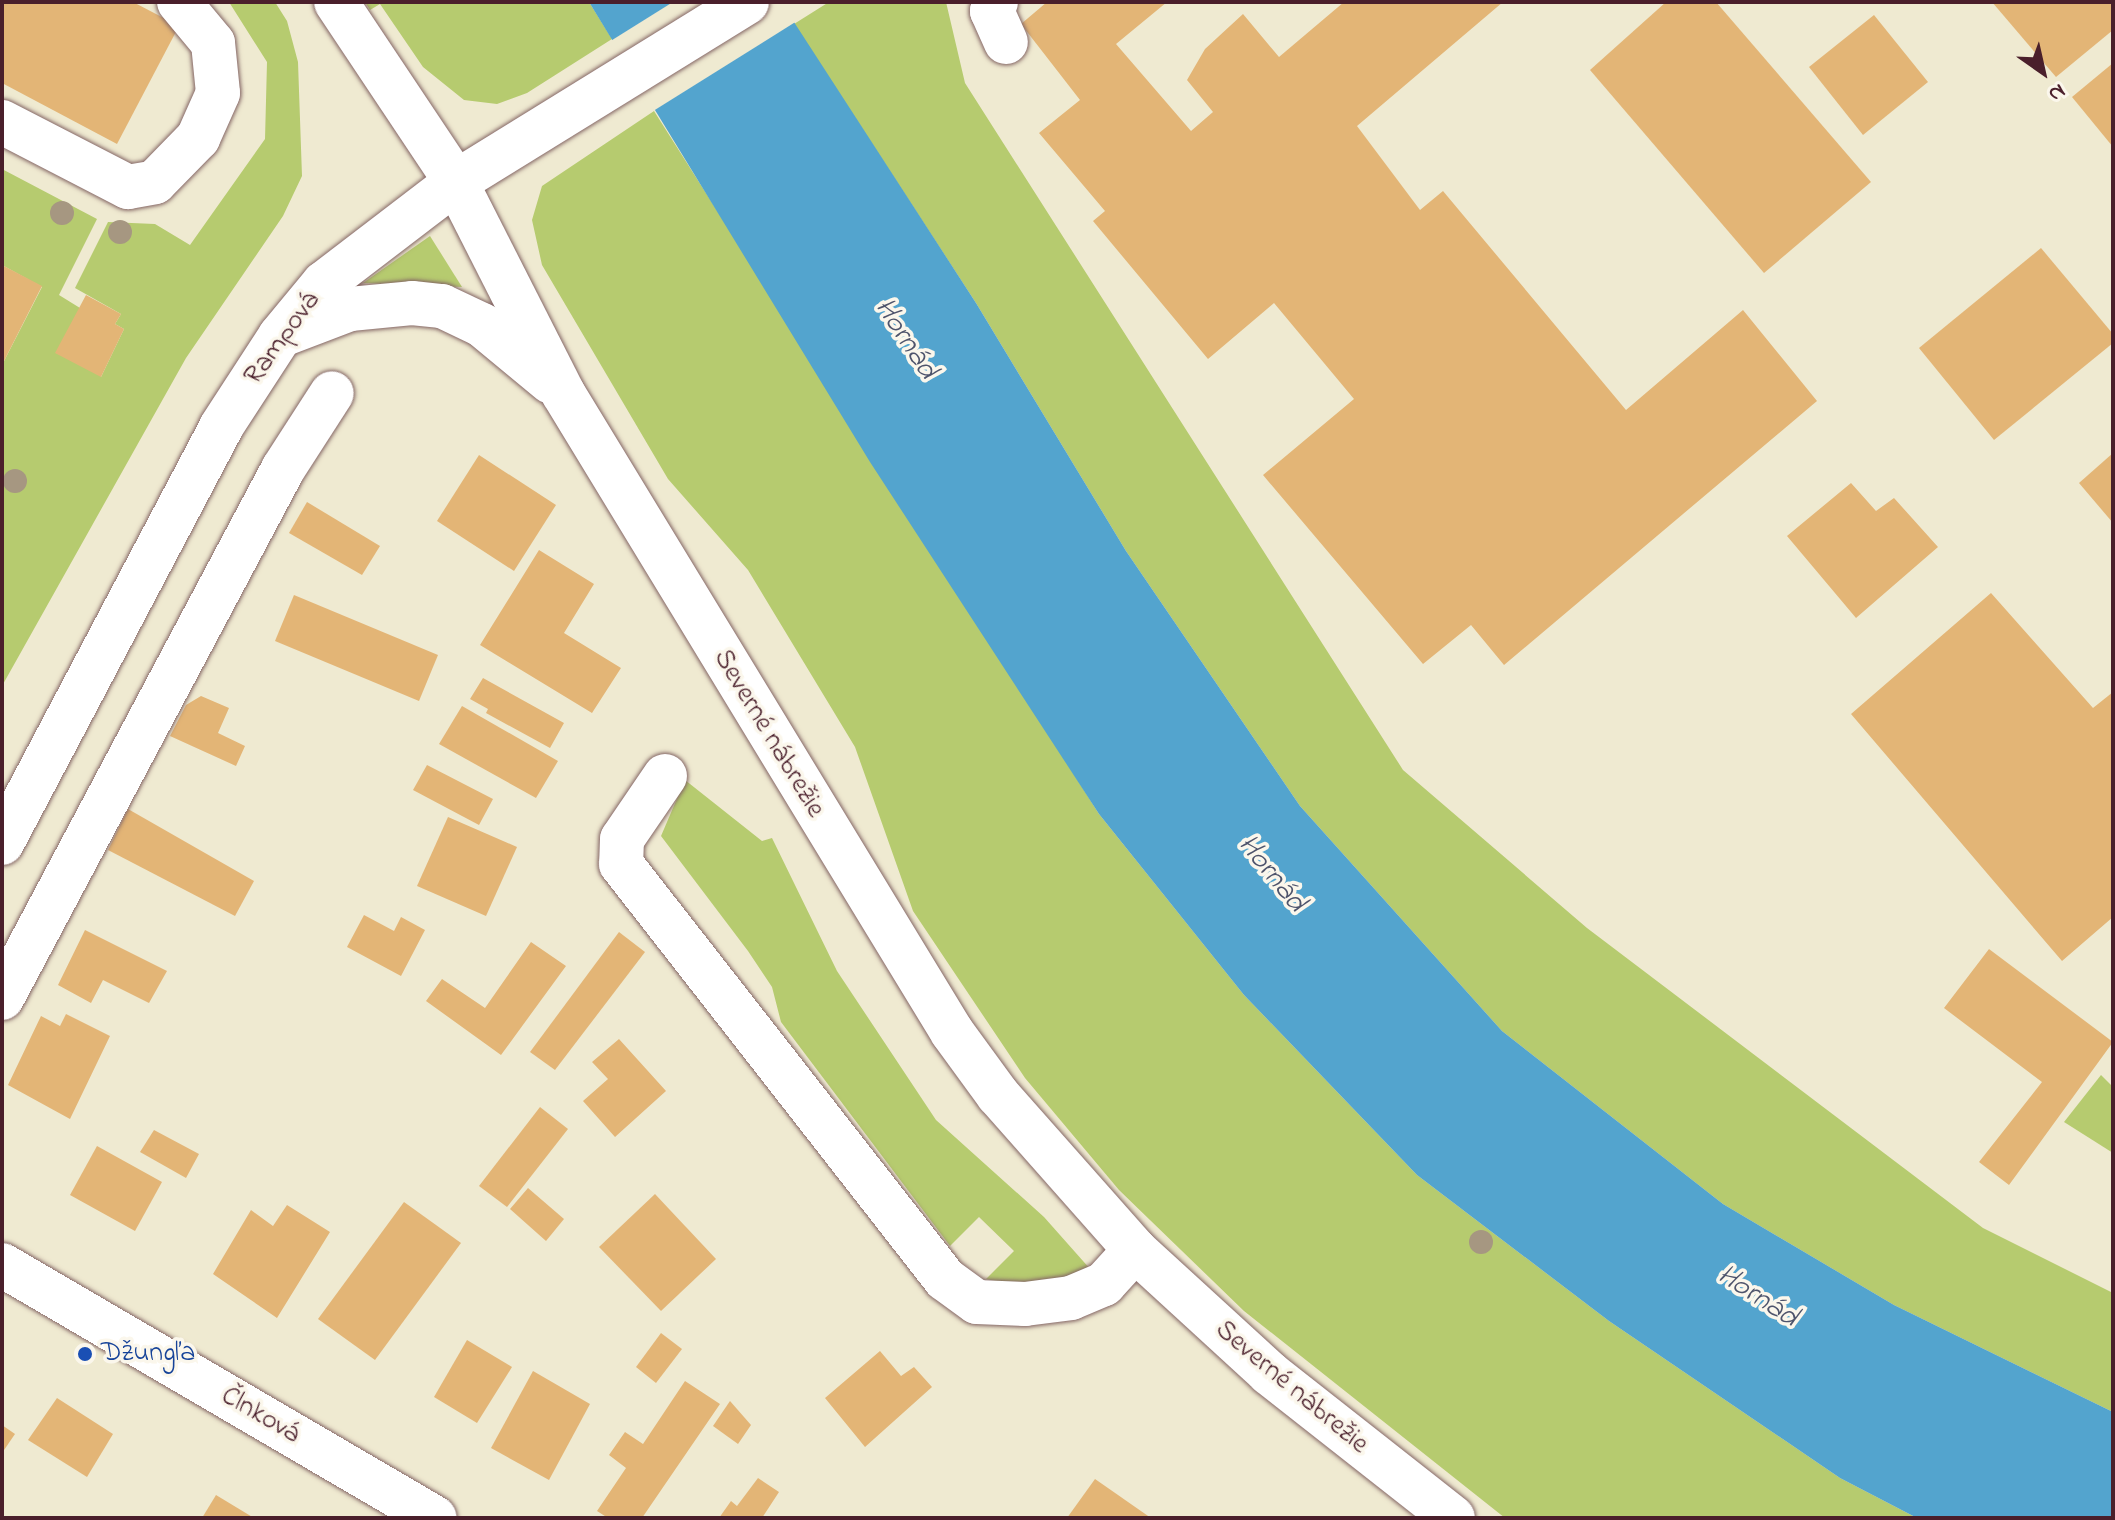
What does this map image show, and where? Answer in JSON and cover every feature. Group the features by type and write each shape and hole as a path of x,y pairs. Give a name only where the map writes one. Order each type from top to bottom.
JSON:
{"street":[{"path":"2,122 128,187 155,182 198,138 218,93 220,66 213,43 179,2"},
{"name":"Severné nábrežie","path":"336,2 456,182 563,393 952,1032 1047,1153 1135,1250 1269,1373 1453,1518"},
{"name":"Rampová","path":"2,843 221,427 280,336 324,283 456,182 747,2"},
{"path":"280,336 350,309 412,303 442,306 492,333 563,393"},
{"path":"2,998 283,469 332,393"},
{"path":"665,776 622,839 621,864 945,1279 977,1302 1025,1304 1071,1298 1104,1284 1135,1250"},
{"name":"Člnková","path":"2,1265 435,1518"}],"green space":[{"path":"229,2 275,2 287,21 298,62 302,176 283,216 186,358 2,686 2,365 42,287 2,265 2,169 97,219 59,295 80,308 101,377 124,329 115,324 121,314 75,288 108,222 155,224 190,245 265,139 267,62"},
{"path":"365,2 589,2 612,39 527,93 497,104 464,100 423,67 380,4 370,10"},
{"path":"829,2 946,2 965,83 1403,770 1587,928 1983,1228 2113,1293 2113,1412 1894,1305 1723,1204 1502,1031 1300,806 1126,551 976,303 794,24"},
{"path":"654,111 1099,814 1244,995 1417,1175 1609,1321 1840,1478 1917,1518 1505,1518 1244,1311 1119,1190 1025,1078 913,911 855,747 748,570 668,479 542,265 532,220 542,186"},
{"path":"430,236 462,287 363,283"},
{"path":"685,780 762,841 772,838 837,971 936,1120 1044,1217 1091,1270 1063,1280 1004,1283 986,1279 1014,1251 979,1217 950,1246 781,1022 772,987 661,836"},
{"path":"2101,1075 2113,1087 2113,1153 2064,1122"}],"water":[{"name":"Hornád","path":"589,2 781,2 976,303 1126,551 1300,806 1502,1031 1723,1204 1894,1305 2113,1412 2113,1518 1917,1518 1840,1478 1609,1321 1417,1175 1244,995 1099,814 870,462"}],"pier":[{"path":"673,2 785,2 797,21 650,113 609,42"}],"building":[{"path":"2,2 133,2 179,26 117,144 2,83"},
{"path":"1047,2 1167,2 1116,44 1191,131 1213,112 1187,80 1205,49 1243,14 1279,57 1344,2 1503,2 1357,126 1420,210 1443,191 1626,410 1743,310 1817,401 1504,665 1471,625 1423,664 1263,475 1354,399 1274,303 1208,359 1093,221 1105,211 1039,133 1080,100 1021,24"},
{"path":"1666,2 1716,2 1871,182 1764,273 1590,70"},
{"path":"1992,2 2113,2 2113,30 2056,77"},
{"path":"1874,15 1928,82 1863,135 1809,67"},
{"path":"2113,63 2113,147 2072,97"},
{"path":"2041,248 2113,334 2113,343 1994,440 1919,348"},
{"path":"2,265 42,286 2,365"},
{"path":"86,295 121,314 115,324 124,329 101,377 55,353"},
{"path":"2113,453 2113,523 2079,483"},
{"path":"479,455 556,505 514,571 437,521"},
{"path":"1851,483 1876,511 1894,498 1938,547 1856,618 1787,536"},
{"path":"307,502 380,546 362,575 289,533"},
{"path":"539,550 594,584 564,633 621,668 592,713 480,645"},
{"path":"1991,593 2093,708 2113,692 2113,917 2062,961 1851,714"},
{"path":"294,595 438,655 419,701 275,641"},
{"path":"483,678 564,723 550,748 486,713 488,709 470,699"},
{"path":"201,696 229,708 218,733 245,746 236,766 170,736 186,705"},
{"path":"462,706 558,761 536,798 439,744"},
{"path":"427,765 493,799 479,825 413,790"},
{"path":"128,809 254,881 235,916 108,850"},
{"path":"448,817 517,847 486,916 417,886"},
{"path":"364,915 394,931 401,917 425,930 401,976 347,947"},
{"path":"85,930 167,971 149,1003 103,980 91,1003 58,985"},
{"path":"619,932 645,952 555,1070 530,1052"},
{"path":"531,942 566,966 501,1055 426,1001 442,979 485,1008"},
{"path":"1989,949 2113,1042 2009,1185 1979,1162 2042,1082 1944,1008"},
{"path":"66,1014 110,1036 70,1119 8,1085 41,1016 60,1026"},
{"path":"619,1039 666,1091 615,1137 583,1101 608,1079 592,1062"},
{"path":"540,1107 568,1129 507,1207 479,1186"},
{"path":"154,1130 199,1154 186,1178 140,1152"},
{"path":"97,1146 162,1182 135,1231 70,1195"},
{"path":"528,1188 564,1219 546,1241 510,1209"},
{"path":"655,1194 716,1259 661,1311 599,1247"},
{"path":"404,1202 461,1243 375,1360 318,1319"},
{"path":"287,1205 330,1232 277,1318 213,1274 251,1210 273,1226"},
{"path":"661,1333 682,1349 656,1383 636,1367"},
{"path":"467,1340 512,1367 477,1423 434,1397"},
{"path":"880,1351 901,1376 914,1367 932,1387 865,1447 825,1398"},
{"path":"533,1371 590,1404 549,1480 491,1448"},
{"path":"685,1381 720,1404 642,1518 608,1518 597,1511 626,1468 609,1455 625,1432 643,1444"},
{"path":"57,1398 113,1434 87,1477 28,1440"},
{"path":"730,1401 751,1425 738,1444 713,1426"},
{"path":"2,1425 15,1434 2,1453"},
{"path":"758,1478 779,1492 762,1518 719,1518 731,1501 737,1506"},
{"path":"1095,1479 1151,1518 1067,1518"},
{"path":"216,1495 254,1518 202,1518"}],"place":[{"name":"Džungľa","path":"85,1354"}]}
